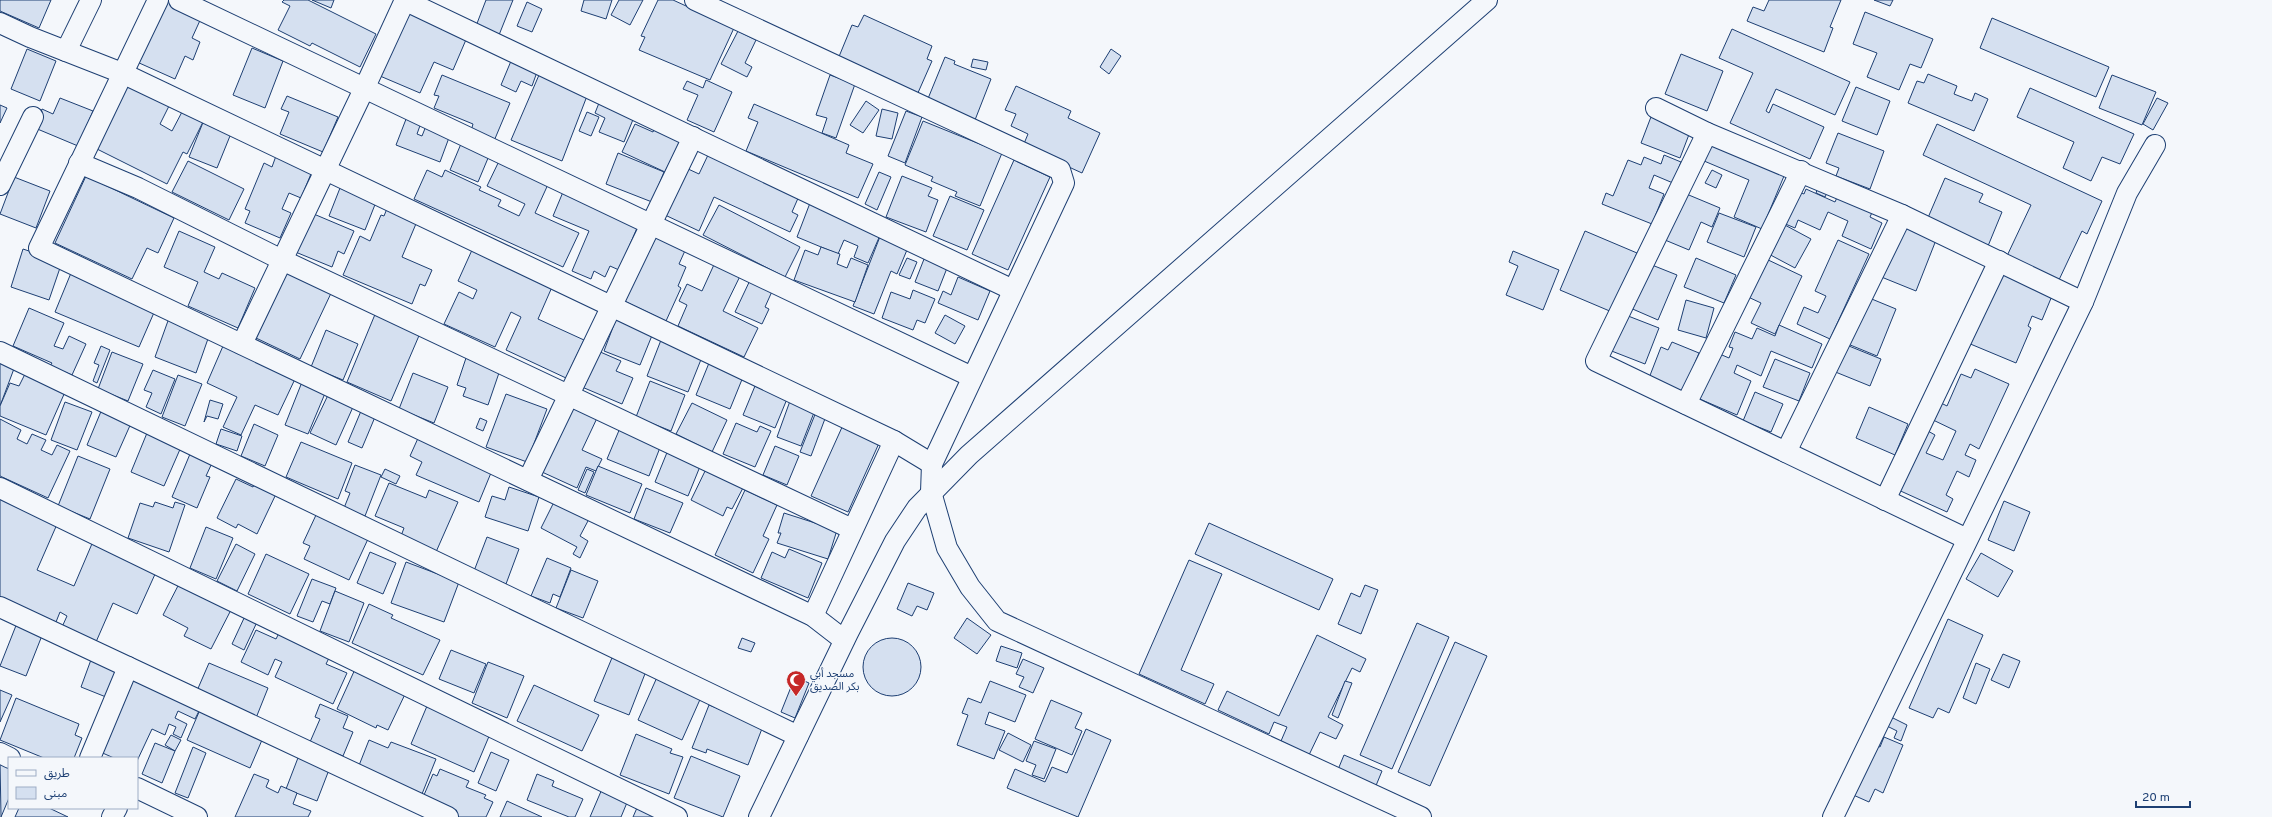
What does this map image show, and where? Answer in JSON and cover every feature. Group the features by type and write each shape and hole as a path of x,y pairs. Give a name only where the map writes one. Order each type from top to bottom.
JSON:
{"street":[{"path":"66,51 91,0"},
{"path":"158,0 39,248 813,616 844,640"},
{"path":"179,0 366,87 972,377"},
{"path":"242,344 366,87 404,0 693,136 1013,290"},
{"path":"695,0 1060,170 1064,183 932,464 931,492 947,548 970,587 997,621 1421,817"},
{"path":"760,817 844,640 895,541 917,508 931,492 969,455 1487,0"},
{"path":"0,23 122,73 325,171 612,305 894,441 932,464"},
{"path":"1656,108 1707,133 1801,171 1902,215 2083,302"},
{"path":"0,185 33,117"},
{"path":"1707,133 1596,361 1967,539"},
{"path":"528,480 693,136"},
{"path":"1833,817 2083,302 2127,193 2155,144"},
{"path":"79,163 138,188 282,260 852,529"},
{"path":"1686,404 1801,171"},
{"path":"1786,452 1902,215"},
{"path":"1885,500 1999,261"},
{"path":"0,352 798,736"},
{"path":"813,616 894,441"},
{"path":"0,488 677,817"},
{"path":"0,607 448,817"},
{"path":"90,757 128,667"},
{"path":"138,788 197,817"}],"building":[{"path":"0,0 51,0 39,28 0,11"},
{"path":"165,0 202,16 192,38 200,42 193,60 185,56 175,79 137,62"},
{"path":"284,0 308,0 376,34 360,67 312,43 310,46 278,30 290,6 282,2"},
{"path":"312,0 334,0 331,8"},
{"path":"486,0 513,0 499,35 476,26"},
{"path":"584,0 612,0 606,19 581,11"},
{"path":"619,0 643,0 630,25 611,15"},
{"path":"658,0 673,0 734,28 710,80 639,50 645,37 641,36"},
{"path":"1769,0 1841,0 1830,27 1833,28 1824,52 1747,21 1753,7 1764,11"},
{"path":"1874,0 1893,0 1890,6"},
{"path":"527,2 542,9 532,32 517,26"},
{"path":"409,10 468,35 453,70 434,62 420,93 380,76"},
{"path":"1865,12 1933,39 1921,68 1910,64 1899,90 1867,77 1877,53 1853,44"},
{"path":"864,15 932,46 927,59 932,61 917,95 838,59 852,25 858,27"},
{"path":"1992,18 2109,67 2096,97 1980,48"},
{"path":"1732,29 1850,82 1835,115 1776,89 1766,111 1769,113 1773,104 1824,127 1810,159 1730,123 1753,73 1719,58"},
{"path":"738,31 756,40 745,63 752,67 747,77 721,64"},
{"path":"252,48 283,61 265,108 233,95"},
{"path":"27,49 56,61 40,101 11,89"},
{"path":"1111,49 1121,56 1109,74 1100,67"},
{"path":"1681,54 1723,71 1707,111 1665,94"},
{"path":"945,57 955,61 954,64 991,79 975,120 927,101"},
{"path":"973,59 988,62 986,70 971,67"},
{"path":"511,61 537,72 532,86 521,81 516,92 501,85"},
{"path":"1928,74 1957,86 1954,94 1972,101 1975,93 1988,99 1974,131 1908,103 1917,81 1924,83"},
{"path":"442,75 510,103 494,141 471,131 473,124 434,108 439,96 434,95"},
{"path":"539,75 587,96 562,161 511,140"},
{"path":"830,75 855,84 836,138 822,133 827,118 816,115"},
{"path":"2112,75 2156,92 2142,125 2099,108"},
{"path":"706,80 732,92 714,132 687,120 698,95 683,89 687,81 703,88"},
{"path":"125,82 170,104 160,124 172,131 183,110 204,120 187,154 183,152 167,184 97,149"},
{"path":"1016,86 1071,111 1068,118 1100,133 1082,173 1023,146 1028,134 1011,126 1016,114 1005,110"},
{"path":"1856,87 1890,101 1877,135 1842,121"},
{"path":"2030,88 2134,134 2120,164 2102,157 2091,181 2063,168 2074,142 2017,117"},
{"path":"287,96 338,117 323,152 280,134 289,112 281,109"},
{"path":"60,98 93,111 78,146 35,128 42,109 53,114"},
{"path":"2157,98 2168,103 2153,130 2143,124"},
{"path":"866,101 879,110 863,133 850,125"},
{"path":"599,103 634,117 624,142 599,132 605,118 595,113"},
{"path":"754,104 849,145 846,153 873,164 858,198 746,151 758,122 748,118"},
{"path":"0,105 7,108 0,123"},
{"path":"882,109 898,113 892,139 876,136"},
{"path":"1654,109 1693,124 1680,158 1641,143"},
{"path":"906,111 922,117 905,163 888,156"},
{"path":"587,112 599,117 591,136 579,131"},
{"path":"408,114 422,120 417,134 422,136 426,126 450,135 440,162 396,145"},
{"path":"204,120 232,131 217,168 189,157"},
{"path":"923,121 1002,153 980,206 955,196 957,192 931,181 933,177 905,165"},
{"path":"635,124 653,132 655,127 681,139 665,172 622,152"},
{"path":"1937,124 2102,201 2087,234 2082,231 2058,282 2006,258 2031,205 1923,155"},
{"path":"1708,131 1789,164 1762,229 1734,217 1749,180 1697,158"},
{"path":"1838,133 1884,151 1870,189 1836,176 1839,168 1826,163"},
{"path":"463,139 491,151 478,182 450,170"},
{"path":"277,153 313,169 301,198 289,193 282,209 291,213 280,238 245,223 250,211 245,209 264,163 272,167"},
{"path":"618,153 664,172 652,202 606,184"},
{"path":"708,155 799,196 792,212 798,215 790,232 714,197 699,231 665,215 686,168 699,174"},
{"path":"1664,155 1681,162 1673,183 1654,175 1649,188 1664,194 1652,224 1602,204 1606,193 1613,196 1628,160 1641,165 1644,157 1661,164"},
{"path":"500,159 550,180 535,213 579,233 563,267 414,199 427,170 442,177 445,170 481,187 479,190 501,200 498,206 519,216 525,204 487,186"},
{"path":"1014,160 1050,177 1008,270 972,254"},
{"path":"188,161 244,189 229,220 172,192"},
{"path":"1712,170 1722,175 1716,188 1705,183"},
{"path":"879,172 891,177 877,210 865,204"},
{"path":"86,176 174,218 158,253 147,248 132,279 55,243"},
{"path":"902,176 932,188 928,196 938,200 926,232 886,217"},
{"path":"14,177 50,191 36,228 0,214"},
{"path":"1945,178 1983,194 1979,202 2002,212 1988,246 1927,220"},
{"path":"1818,187 1828,191 1825,197 1816,193"},
{"path":"340,188 376,202 365,230 329,216"},
{"path":"1792,189 1804,194 1806,189 1835,202 1839,193 1874,208 1870,217 1882,223 1871,249 1842,236 1848,221 1828,212 1820,230 1798,220 1795,228 1783,223"},
{"path":"563,192 640,221 619,270 610,266 605,277 594,271 591,279 572,271 589,231 553,216"},
{"path":"1684,193 1720,208 1712,227 1701,222 1689,250 1665,240"},
{"path":"950,196 984,210 967,250 933,236"},
{"path":"810,203 881,233 868,263 854,257 858,246 844,240 838,254 797,237"},
{"path":"719,205 800,247 785,277 703,235"},
{"path":"388,206 418,219 402,257 432,270 425,286 420,284 412,304 343,275 360,236 370,241 381,215 384,216"},
{"path":"309,212 354,231 344,254 338,251 332,267 293,251"},
{"path":"1719,213 1756,227 1744,257 1707,242"},
{"path":"1897,218 1938,235 1916,291 1874,274"},
{"path":"1783,224 1811,239 1795,268 1763,251"},
{"path":"655,229 688,244 679,264 686,267 678,286 681,288 666,321 622,300"},
{"path":"179,231 215,247 204,272 219,279 222,273 255,288 238,328 188,306 198,282 164,267"},
{"path":"1585,231 1637,253 1612,312 1560,290"},
{"path":"881,234 909,245 897,274 891,271 874,314 853,306"},
{"path":"1838,240 1869,254 1830,339 1797,324 1804,307 1818,313 1826,296 1815,291"},
{"path":"821,247 840,254 837,264 847,268 851,258 868,265 855,302 794,280 805,250 818,255"},
{"path":"23,249 62,262 49,300 11,287"},
{"path":"472,250 552,287 538,319 584,340 566,378 506,350 521,317 511,312 495,347 444,324 459,292 473,299 477,290 458,281"},
{"path":"1513,251 1559,270 1543,310 1506,295 1518,266 1509,262"},
{"path":"926,254 949,263 938,291 915,282"},
{"path":"717,258 743,270 723,311 758,328 744,357 678,326 687,305 679,301 687,284 702,291"},
{"path":"907,258 917,262 910,279 899,275"},
{"path":"1696,258 1736,275 1724,303 1684,287"},
{"path":"1764,258 1802,276 1775,334 1751,323 1761,303 1746,296"},
{"path":"1647,263 1677,275 1658,320 1628,307"},
{"path":"289,268 333,289 300,359 256,338"},
{"path":"1999,268 2054,291 2042,320 2032,316 2028,326 2031,328 2016,363 1968,343"},
{"path":"71,273 156,308 139,347 55,312"},
{"path":"752,276 774,287 765,307 769,309 762,324 735,312"},
{"path":"958,277 990,291 978,320 938,303 943,291 951,295"},
{"path":"913,290 935,299 925,323 917,320 913,330 882,318 891,292 910,299"},
{"path":"1862,295 1896,309 1877,356 1843,342"},
{"path":"1686,300 1714,308 1706,338 1678,330"},
{"path":"29,308 64,323 54,346 63,349 69,336 86,344 72,375 50,366 52,363 13,346"},
{"path":"376,312 421,331 391,401 347,382"},
{"path":"1623,314 1659,328 1645,364 1609,350"},
{"path":"945,315 965,326 955,344 935,333"},
{"path":"169,318 210,333 196,373 155,357"},
{"path":"616,319 653,333 640,365 604,351"},
{"path":"1779,325 1822,344 1812,368 1771,351 1761,376 1737,365 1734,373 1751,381 1737,415 1695,397 1715,352 1729,358 1733,348 1729,347 1735,332 1752,339 1757,328 1775,336"},
{"path":"326,330 358,344 343,380 311,367"},
{"path":"661,340 702,357 688,392 647,376"},
{"path":"1672,342 1699,353 1683,392 1649,378 1661,347 1668,350"},
{"path":"1844,344 1881,359 1870,386 1833,371"},
{"path":"101,346 110,350 97,383 93,381 99,365 94,363"},
{"path":"223,346 295,379 278,415 255,405 241,435 223,427 237,397 207,383"},
{"path":"598,351 621,361 616,371 633,378 622,404 582,387"},
{"path":"112,352 143,364 128,401 98,389"},
{"path":"467,355 501,367 488,405 463,396 466,388 457,385"},
{"path":"1775,359 1810,373 1799,401 1763,387"},
{"path":"0,361 15,366 0,406"},
{"path":"709,363 743,377 730,409 696,395"},
{"path":"1975,369 2009,384 1979,449 1970,444 1965,455 1976,460 1969,477 1957,471 1946,495 1953,499 1947,512 1894,488 1928,431 1935,435 1926,453 1943,460 1956,431 1931,419 1939,402 1947,406 1961,374 1971,378"},
{"path":"153,370 175,379 161,414 146,407 152,393 144,390"},
{"path":"413,373 448,387 434,423 399,409"},
{"path":"25,374 65,392 46,435 0,416 0,406 10,383 19,386"},
{"path":"178,375 202,384 185,426 162,417"},
{"path":"650,381 685,395 671,431 636,417"},
{"path":"302,382 326,391 308,434 285,425"},
{"path":"755,386 787,399 775,428 743,415"},
{"path":"1755,392 1783,404 1771,432 1743,421"},
{"path":"506,394 547,409 527,462 486,447"},
{"path":"328,395 353,407 336,445 310,433"},
{"path":"210,400 223,404 218,419 207,416 204,422"},
{"path":"790,401 815,410 801,446 777,437"},
{"path":"65,402 92,412 77,450 51,440"},
{"path":"692,403 727,420 712,452 676,434"},
{"path":"573,404 598,416 582,450 602,459 596,471 586,467 577,488 542,472"},
{"path":"1869,407 1908,424 1895,455 1856,438"},
{"path":"102,409 132,421 116,457 87,445"},
{"path":"361,411 375,417 362,448 348,442"},
{"path":"816,412 826,416 811,456 800,452"},
{"path":"480,418 487,421 483,431 476,428"},
{"path":"0,419 21,430 17,439 27,444 32,434 46,440 41,450 52,455 57,445 70,451 48,498 0,476"},
{"path":"736,423 757,432 760,426 771,431 755,467 723,454"},
{"path":"254,424 278,435 265,466 241,456"},
{"path":"843,425 880,441 848,512 811,496"},
{"path":"620,428 661,445 649,476 607,459"},
{"path":"221,429 242,436 237,451 216,444"},
{"path":"147,433 181,447 164,486 131,472"},
{"path":"419,436 493,468 479,502 416,475 422,462 410,456"},
{"path":"301,442 352,463 338,499 286,477"},
{"path":"775,446 799,456 787,485 763,475"},
{"path":"668,450 701,464 688,496 655,482"},
{"path":"190,454 212,463 206,476 210,477 197,508 172,497"},
{"path":"78,456 110,469 90,519 58,506"},
{"path":"355,465 381,475 365,516 344,508 350,493 345,491"},
{"path":"598,466 642,484 630,513 586,495"},
{"path":"707,467 744,486 732,509 727,507 723,516 691,500"},
{"path":"385,469 400,476 396,484 381,477"},
{"path":"587,469 594,472 585,493 578,490"},
{"path":"236,479 253,487 255,483 276,494 257,534 238,524 236,528 217,518"},
{"path":"389,483 426,498 429,490 458,502 436,552 401,536 404,528 375,516"},
{"path":"509,487 539,497 528,531 485,517 492,496 505,500"},
{"path":"646,488 683,503 670,533 634,519"},
{"path":"745,490 777,505 763,536 769,539 753,573 715,555"},
{"path":"0,496 58,522 37,570 74,586 94,539 156,572 137,614 113,603 96,642 62,627 67,616 60,612 56,622 0,598"},
{"path":"2004,501 2030,512 2014,551 1988,540"},
{"path":"155,502 173,508 175,502 185,505 169,552 128,538 140,503 153,507"},
{"path":"554,502 589,519 580,536 588,541 580,558 573,554 577,547 541,528"},
{"path":"784,513 837,530 828,559 777,543 781,533 778,533"},
{"path":"316,515 368,539 349,580 304,559 310,546 303,543"},
{"path":"1209,523 1333,579 1319,610 1195,554"},
{"path":"206,527 233,538 216,579 190,568"},
{"path":"487,537 519,549 506,584 474,571"},
{"path":"236,544 255,554 237,591 217,581"},
{"path":"789,549 822,563 808,598 761,578 772,552 785,558"},
{"path":"370,552 396,563 383,594 357,583"},
{"path":"1981,553 2013,571 1998,597 1966,579"},
{"path":"266,554 309,574 290,614 248,594"},
{"path":"547,558 571,568 560,597 553,594 550,603 531,596"},
{"path":"1189,560 1222,574 1181,670 1214,684 1205,704 1139,674"},
{"path":"406,562 459,582 444,622 391,603"},
{"path":"571,570 598,581 583,618 556,608"},
{"path":"182,578 234,604 211,649 184,636 188,628 163,615"},
{"path":"312,579 336,588 330,604 322,601 313,622 297,616"},
{"path":"908,583 934,593 927,610 917,606 912,616 897,609"},
{"path":"1365,585 1378,590 1361,634 1338,624 1351,593 1360,597"},
{"path":"335,591 364,603 349,642 320,631"},
{"path":"369,604 393,615 391,618 440,640 423,675 352,643"},
{"path":"245,616 257,622 244,650 232,644"},
{"path":"967,618 991,635 977,654 954,638"},
{"path":"1948,619 1983,635 1949,713 1938,708 1933,718 1909,708"},
{"path":"17,623 43,633 26,676 0,666"},
{"path":"1417,623 1449,637 1392,769 1360,755"},
{"path":"256,630 276,639 279,633 330,656 326,664 347,673 333,704 275,677 282,662 275,659 268,675 241,662"},
{"path":"1317,635 1366,659 1360,672 1352,668 1328,717 1343,725 1336,739 1320,732 1309,755 1281,741 1287,727 1274,722 1269,734 1218,710 1227,691 1279,716"},
{"path":"742,638 755,643 751,652 738,648"},
{"path":"886,638 898,638 913,646 921,661 921,673 913,688 898,696 886,696 871,688 863,673 863,661 871,646"},
{"path":"1455,642 1487,656 1430,786 1398,772"},
{"path":"1001,646 1022,653 1017,668 996,661"},
{"path":"451,650 486,664 474,693 439,679"},
{"path":"614,653 648,666 629,715 594,701"},
{"path":"2003,654 2020,661 2009,688 1991,680"},
{"path":"92,657 118,668 106,697 81,687"},
{"path":"1023,659 1044,668 1033,693 1019,687 1024,677 1016,674"},
{"path":"488,662 524,676 507,718 472,703"},
{"path":"209,663 268,688 256,718 196,693"},
{"path":"1976,663 1990,669 1976,704 1963,698"},
{"path":"356,667 407,690 388,730 377,725 376,728 337,709"},
{"path":"135,671 202,705 195,719 178,711 175,718 187,724 181,738 173,734 176,727 169,724 165,735 152,729 138,759 138,757 112,757 98,751"},
{"path":"658,675 702,695 682,740 638,720"},
{"path":"795,677 809,683 795,718 781,712"},
{"path":"990,681 1026,695 1015,722 989,712 985,724 1005,731 994,759 957,745 968,715 962,713 968,698 981,703"},
{"path":"1345,681 1352,683 1338,718 1332,715"},
{"path":"534,685 599,715 582,751 517,721"},
{"path":"0,690 12,695 0,722"},
{"path":"16,698 79,724 75,735 82,738 74,757 42,757 0,740"},
{"path":"1051,700 1082,713 1075,728 1082,731 1072,755 1035,739"},
{"path":"320,704 348,716 343,728 353,732 343,756 310,742 320,719 315,717"},
{"path":"202,705 265,733 250,768 187,740"},
{"path":"709,705 763,726 748,765 707,749 706,753 692,748"},
{"path":"427,706 490,734 474,772 411,744"},
{"path":"1891,717 1907,725 1901,741 1894,738 1897,731 1887,726"},
{"path":"1086,729 1111,740 1078,817 1007,788 1015,769 1045,782 1052,767 1067,773"},
{"path":"1008,733 1031,745 1023,762 999,750"},
{"path":"636,734 672,749 670,753 683,757 669,794 620,775"},
{"path":"171,735 181,740 175,751 165,745"},
{"path":"1884,737 1903,745 1883,793 1875,789 1869,802 1851,794 1872,744 1880,747"},
{"path":"369,740 388,748 391,742 436,759 422,794 358,768"},
{"path":"1034,741 1056,749 1044,779 1032,775 1036,765 1026,761"},
{"path":"155,743 175,751 162,783 142,774"},
{"path":"193,747 206,753 188,798 175,793"},
{"path":"301,750 332,762 317,801 286,789"},
{"path":"491,752 509,760 496,791 478,783"},
{"path":"1344,755 1382,771 1375,788 1337,772"},
{"path":"691,756 740,776 723,817 674,798"},
{"path":"0,761 8,764 8,800 1,817"},
{"path":"440,769 469,781 466,787 486,795 484,798 493,802 486,817 458,817 421,802 433,774 437,776"},
{"path":"254,774 269,780 266,787 278,793 281,786 297,793 293,804 311,811 308,817 235,817"},
{"path":"537,774 554,781 552,786 583,799 575,817 569,817 527,800"},
{"path":"605,782 631,793 621,817 590,817"},
{"path":"507,801 542,817 500,817"},
{"path":"640,801 667,817 633,817"},
{"path":"19,809 51,809 68,817 15,817"}],"place":[{"name":"مسجد أبي بكر الصديق","path":"796,697"}]}
